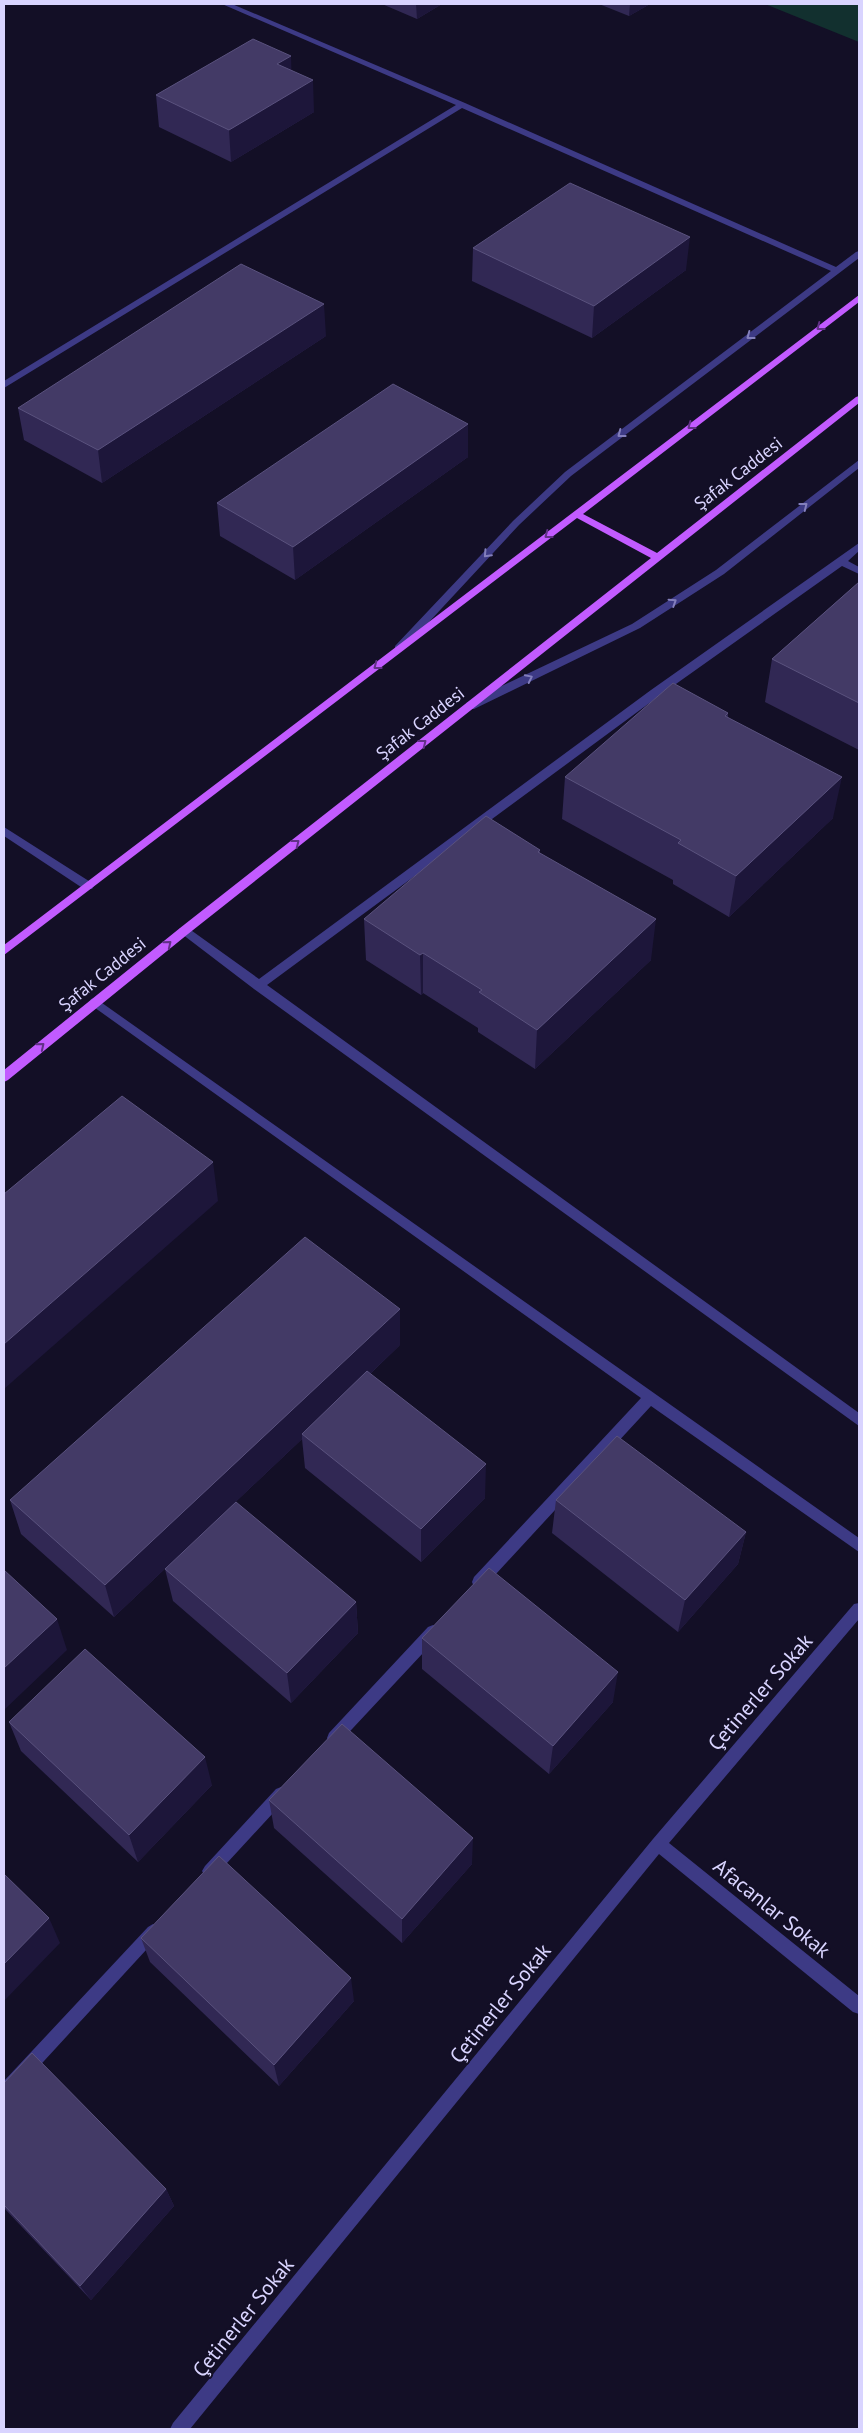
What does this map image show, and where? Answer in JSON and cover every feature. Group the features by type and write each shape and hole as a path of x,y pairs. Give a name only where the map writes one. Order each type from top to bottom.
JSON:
{"main road":[{"path":"4,951 859,298"},
{"name":"Şafak Caddesi","path":"4,1077 184,931 859,399"},
{"path":"576,514 659,558"}],"street":[{"path":"226,4 462,105 837,271"},
{"path":"4,385 462,105"},
{"path":"396,652 516,523 568,474 859,254"},
{"path":"470,706 636,626 720,572 859,463"},
{"path":"258,986 655,693 841,562 859,546"},
{"path":"841,562 859,571"},
{"path":"4,831 88,886"},
{"path":"184,931 859,1420"},
{"path":"96,1002 859,1546"},
{"path":"467,1595 651,1398"},
{"name":"Çetinerler Sokak","path":"179,2429 658,1844 859,1609"},
{"path":"324,1749 440,1624"},
{"path":"201,1880 290,1785"},
{"name":"Afacanlar Sokak","path":"658,1844 859,2006"},
{"path":"4,2092 160,1924"}],"green space":[{"path":"765,4 859,4 859,42"}],"building":[{"path":"253,39 291,56 277,64 313,80 229,130 156,95"},
{"path":"570,183 690,237 594,306 473,248"},
{"path":"241,264 324,304 98,450 18,408"},
{"path":"393,384 468,424 293,547 217,503"},
{"path":"859,582 859,703 772,659"},
{"path":"673,683 728,713 725,716 842,777 736,876 678,843 681,840 565,777"},
{"path":"486,816 540,850 538,852 656,919 537,1030 479,992 482,990 423,953 420,955 364,919"},
{"path":"122,1096 213,1162 4,1344 4,1194"},
{"path":"305,1237 400,1309 105,1585 10,1500"},
{"path":"367,1371 486,1464 421,1529 302,1434"},
{"path":"617,1436 746,1532 685,1600 556,1500"},
{"path":"236,1502 356,1602 287,1673 165,1569"},
{"path":"489,1568 618,1672 553,1746 422,1638"},
{"path":"4,1570 57,1619 4,1668"},
{"path":"85,1649 205,1757 129,1835 9,1722"},
{"path":"342,1724 473,1838 402,1919 269,1800"},
{"path":"219,1856 351,1978 274,2065 141,1938"},
{"path":"4,1874 49,1918 4,1964"},
{"path":"32,2053 166,2189 80,2286 4,2205 4,2083"}]}
